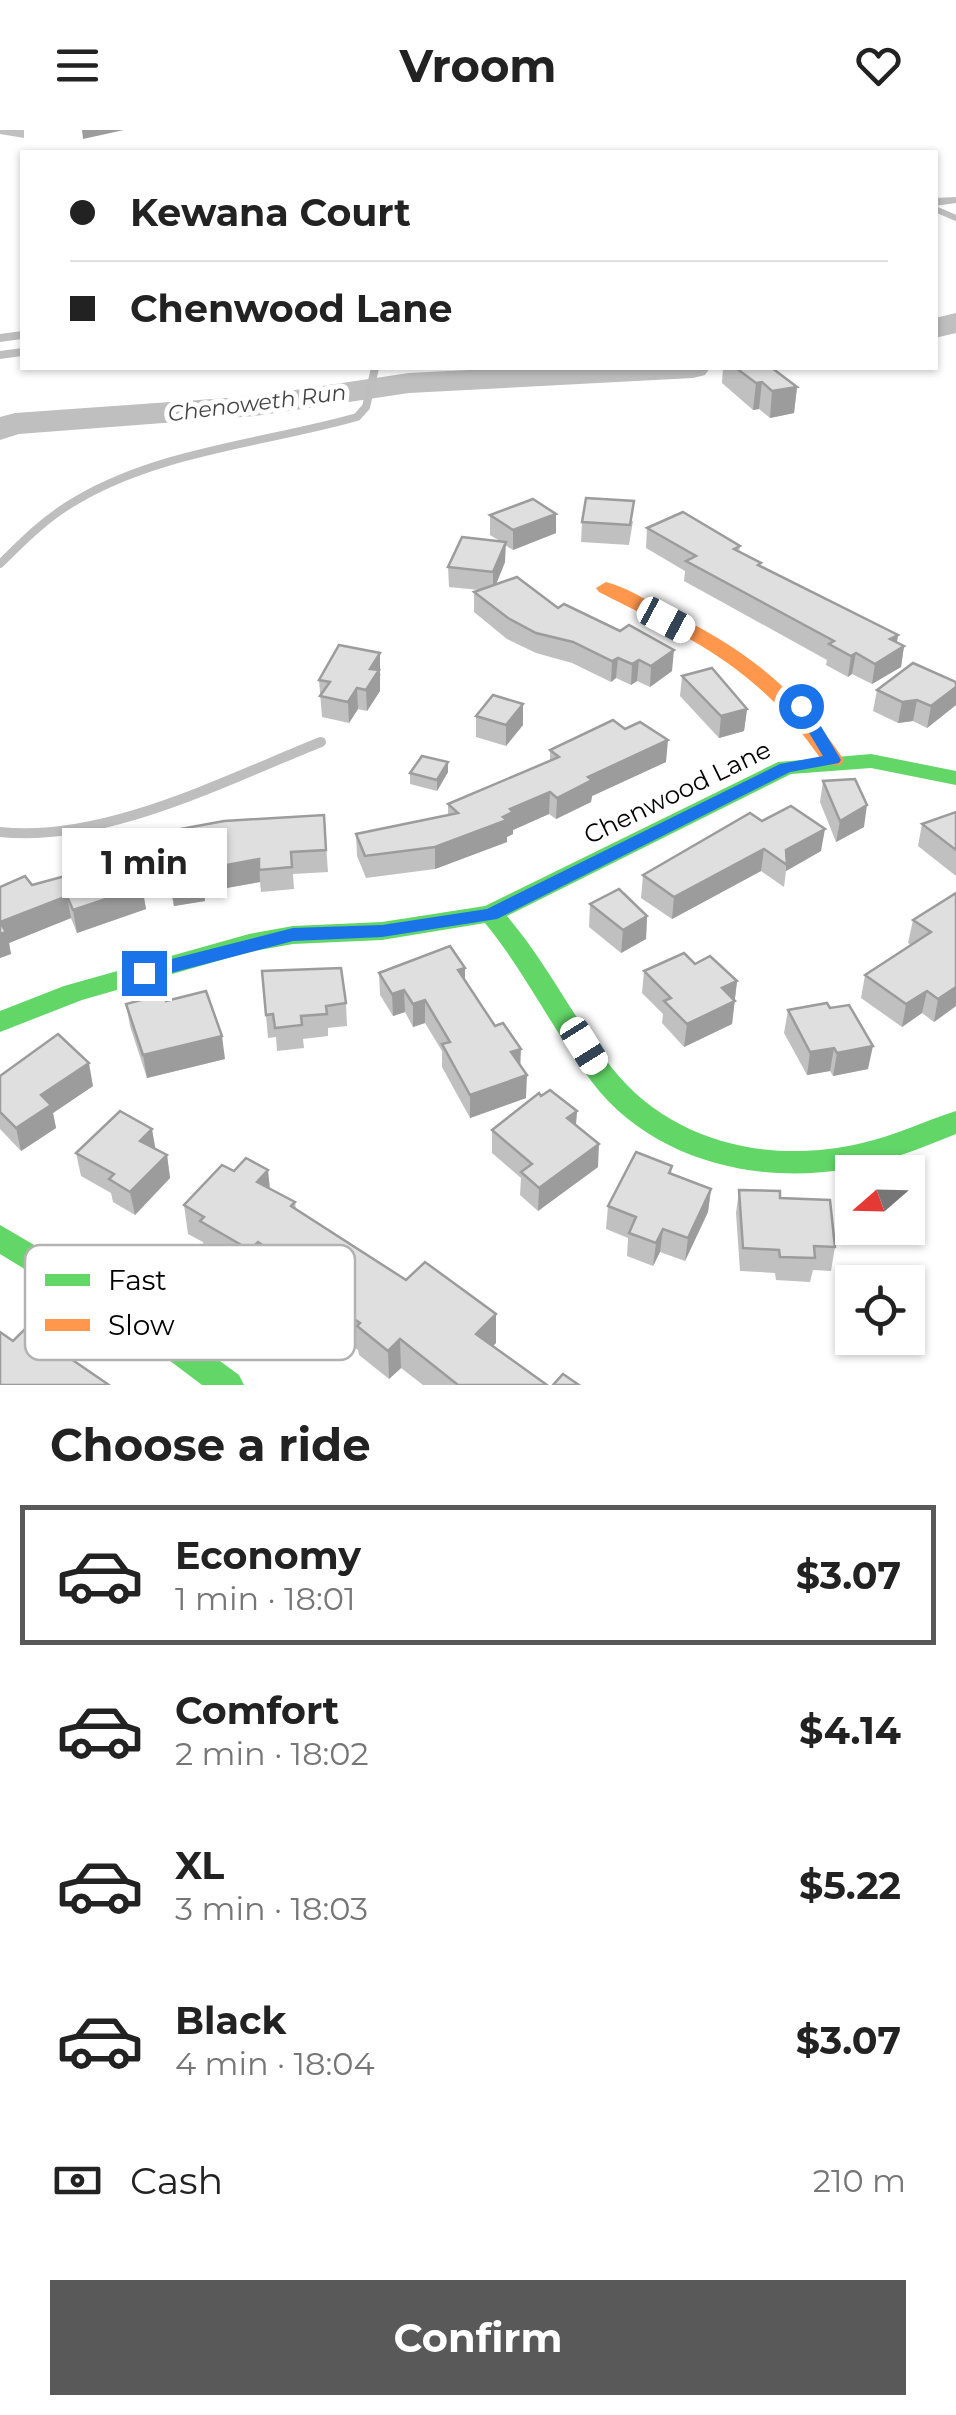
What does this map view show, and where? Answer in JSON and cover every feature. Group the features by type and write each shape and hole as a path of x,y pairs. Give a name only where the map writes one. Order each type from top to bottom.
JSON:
{"street":[{"path":"606,588 759,669 801,706 833,760"},
{"name":"Chenwood Lane","path":"0,1022 74,993 250,943 293,935 382,931 491,914 786,767 833,760 900,763 956,778"},
{"path":"491,914 550,992 606,1081 652,1122 686,1140 739,1157 795,1163 835,1160 956,1122"},
{"path":"0,1238 25,1253"},
{"path":"193,1360 227,1385"}],"lane":[{"path":"0,564 19,542 58,510 98,487 174,459 258,444 356,417 370,398 375,372"},
{"path":"0,832 13,836 50,834 102,822 321,742"}],"building":[{"path":"739,370 775,370 797,387 772,391 762,382 756,383"},
{"path":"586,498 634,501 630,525 582,522"},
{"path":"533,499 556,514 513,530 490,515"},
{"path":"683,512 740,546 734,549 761,563 758,565 898,635 890,639 904,646 875,664 856,653 851,656 829,644 834,641 686,561 696,556 647,528"},
{"path":"462,537 506,542 493,572 448,567"},
{"path":"517,577 558,608 564,604 620,631 629,625 674,650 651,666 639,660 632,664 618,658 612,661 573,642 536,633 474,592"},
{"path":"339,645 380,653 370,669 379,670 366,690 357,688 348,702 320,696 330,682 319,680"},
{"path":"913,663 956,682 956,687 931,706 917,700 902,702 877,690"},
{"path":"712,668 747,709 721,716 682,676"},
{"path":"493,695 523,704 506,725 476,716"},
{"path":"613,720 625,729 640,722 668,740 588,777 592,780 557,798 550,792 510,809 513,812 503,817 507,820 435,847 365,856 356,834 458,813 448,804 559,757 550,750"},
{"path":"422,756 448,762 437,780 410,773"},
{"path":"855,779 867,805 840,821 823,781"},
{"path":"791,806 825,829 786,850 787,865 764,849 674,897 643,875 750,813 762,821"},
{"path":"956,812 956,850 922,824"},
{"path":"324,815 326,850 291,852 292,867 259,870 259,859 200,870 202,878 171,884 159,833 224,821"},
{"path":"126,850 142,887 73,910 67,896 0,922 0,887 25,876 32,885 106,865 102,856"},
{"path":"619,889 647,916 623,930 590,904"},
{"path":"956,893 956,987 938,999 927,991 906,1004 865,975 931,932 913,920"},
{"path":"450,946 465,968 458,970 495,1026 503,1023 521,1049 511,1052 527,1075 470,1095 442,1044 450,1042 425,1000 413,1004 404,990 392,994 379,973"},
{"path":"684,953 695,964 710,956 737,981 722,988 735,1001 687,1024 664,1001 671,998 644,971"},
{"path":"341,968 346,1003 326,1006 327,1014 301,1016 302,1025 275,1028 273,1014 266,1015 262,971"},
{"path":"206,991 222,1036 143,1055 126,1004 163,994 166,1001"},
{"path":"827,1003 830,1008 849,1005 873,1046 837,1053 834,1048 810,1052 788,1010"},
{"path":"58,1034 89,1063 41,1095 51,1105 16,1128 0,1112 0,1076"},
{"path":"550,1090 577,1111 567,1118 599,1144 539,1188 521,1172 532,1164 492,1130 539,1093 541,1096"},
{"path":"120,1111 152,1129 140,1141 167,1155 130,1192 109,1179 114,1174 76,1153"},
{"path":"636,1152 672,1166 669,1173 711,1189 688,1238 663,1229 656,1243 629,1233 636,1217 608,1206"},
{"path":"246,1158 268,1170 257,1182 295,1202 291,1206 352,1245 241,1245 200,1221 204,1217 184,1205 222,1165 234,1171"},
{"path":"739,1190 780,1191 780,1198 830,1200 835,1247 814,1246 815,1258 780,1257 779,1250 743,1248"},
{"path":"355,1247 406,1280 425,1262 496,1314 476,1334 547,1385 458,1385 400,1339 388,1351 357,1326 360,1323 355,1320"},
{"path":"25,1329 25,1360 73,1360 109,1385 0,1385 0,1332 13,1341"},
{"path":"563,1374 579,1385 553,1385"}],"waterway":[{"name":"Chenoweth Run","path":"938,327 956,323"},
{"name":"Chenoweth Run","path":"0,429 15,424 255,406 409,383 655,370"}],"traffic: fast":[{"path":"0,1022 73,993 249,943 293,935 382,931 491,914 786,767 871,761 956,778"},
{"path":"491,914 522,953 604,1078 627,1103 682,1139 747,1159 814,1162 875,1151 956,1122"},
{"path":"0,1238 25,1253"},
{"path":"194,1360 227,1385"}],"traffic: slow":[{"path":"606,588 705,638 761,675 811,726 833,760"}],"route":[{"path":"144,973 293,935 382,931 491,914 786,767 833,760 801,706"}]}
